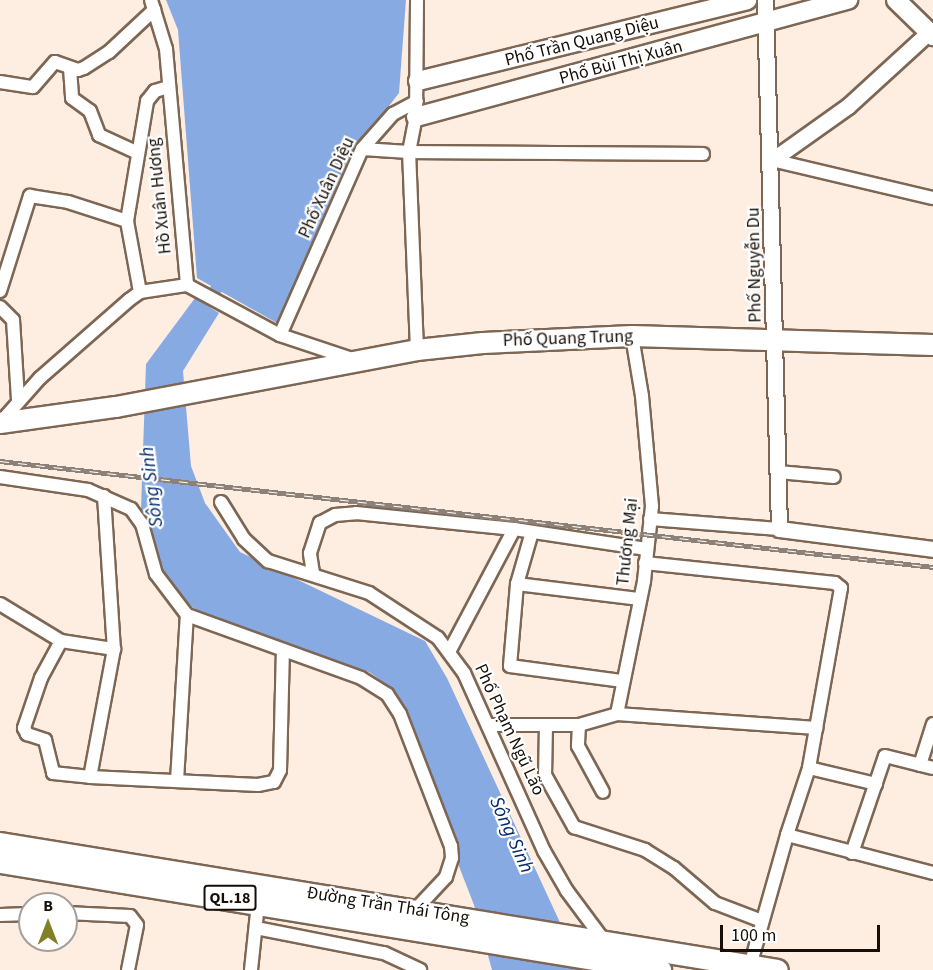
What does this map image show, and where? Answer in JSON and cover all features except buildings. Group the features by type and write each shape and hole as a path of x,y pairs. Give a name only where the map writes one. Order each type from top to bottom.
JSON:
{"highway":[{"name":"Đường Trần Thái Tông","path":"0,843 415,910 460,927"},
{"name":"Đường Trần Thái Tông","path":"0,862 258,903 460,927 605,955 654,970"},
{"name":"Đường Trần Thái Tông","path":"605,955 777,970"}],"main road":[{"name":"Phố Trần Quang Diệu","path":"418,81 747,0"},
{"name":"Phố Bùi Thị Xuân","path":"416,109 766,25 848,0"},
{"path":"896,0 932,33"},
{"name":"Phố Quang Trung","path":"0,423 116,407 208,391 417,350 546,338 632,336 933,345"}],"street":[{"path":"417,0 418,81 409,152 417,350"},
{"name":"Phố Nguyễn Du","path":"765,0 772,160 779,530"},
{"path":"0,82 33,87 55,62 70,68 84,68 110,52 153,5"},
{"name":"Hồ Xuân Hương","path":"153,5 165,49 187,285"},
{"path":"772,160 848,106 932,33"},
{"path":"70,68 72,98 90,111 99,135 138,153"},
{"path":"140,292 127,221 147,101 155,90 168,87"},
{"name":"Phố Bùi Thị Xuân","path":"393,114 416,109"},
{"name":"Phố Xuân Diệu","path":"280,335 362,149 393,114"},
{"path":"362,149 409,152 703,154"},
{"path":"772,160 933,198"},
{"path":"0,291 30,196 68,202 127,221"},
{"path":"0,423 18,400 140,292 187,285 280,335 360,362"},
{"path":"0,307 13,320 18,400"},
{"name":"Thương Mại","path":"617,714 640,599 650,519 642,396 632,336"},
{"path":"778,472 834,477"},
{"path":"0,477 64,485 104,496 137,516 156,574 187,615 375,685 400,714 452,858 446,878 415,910"},
{"path":"90,777 114,649 104,496"},
{"name":"Phố Phạm Ngũ Lão","path":"221,502 244,539 268,561 313,573 369,593 400,610 438,638 464,673 544,851 605,955"},
{"path":"313,573 312,537 320,523 335,515 356,513 532,532 647,549"},
{"path":"650,519 779,530 933,549"},
{"path":"449,652 514,530"},
{"path":"532,532 517,584 512,668 623,681"},
{"path":"645,563 839,585 842,593 809,768 787,835 750,966"},
{"path":"517,584 640,599"},
{"path":"0,604 61,641 114,649"},
{"path":"177,781 187,615"},
{"path":"61,641 41,678 24,728 27,734 45,740 52,773 177,781 258,784 278,777 282,651"},
{"path":"489,725 579,725 617,714 817,728"},
{"path":"920,765 933,724"},
{"path":"546,725 545,775 574,827 645,850 674,868 714,903 762,921"},
{"path":"579,725 578,746 603,792"},
{"path":"852,853 885,756 933,768"},
{"path":"809,768 876,784"},
{"path":"787,835 933,873"},
{"path":"251,970 258,903"},
{"path":"0,915 18,914"},
{"path":"78,914 129,916 136,925 128,970"},
{"path":"256,928 384,953 420,970"}],"water":[{"path":"166,0 406,0 399,93 348,159 277,323 197,278 178,30"},
{"path":"195,298 219,313 183,371 191,466 205,503 240,552 425,641 447,678 582,970 492,970 474,905 389,686 369,672 209,619 184,601 161,569 141,509 146,364"}],"waterway":[{"name":"Sông Sinh","path":"196,317 216,289"}],"railway":[{"path":"0,461 933,567"}]}
